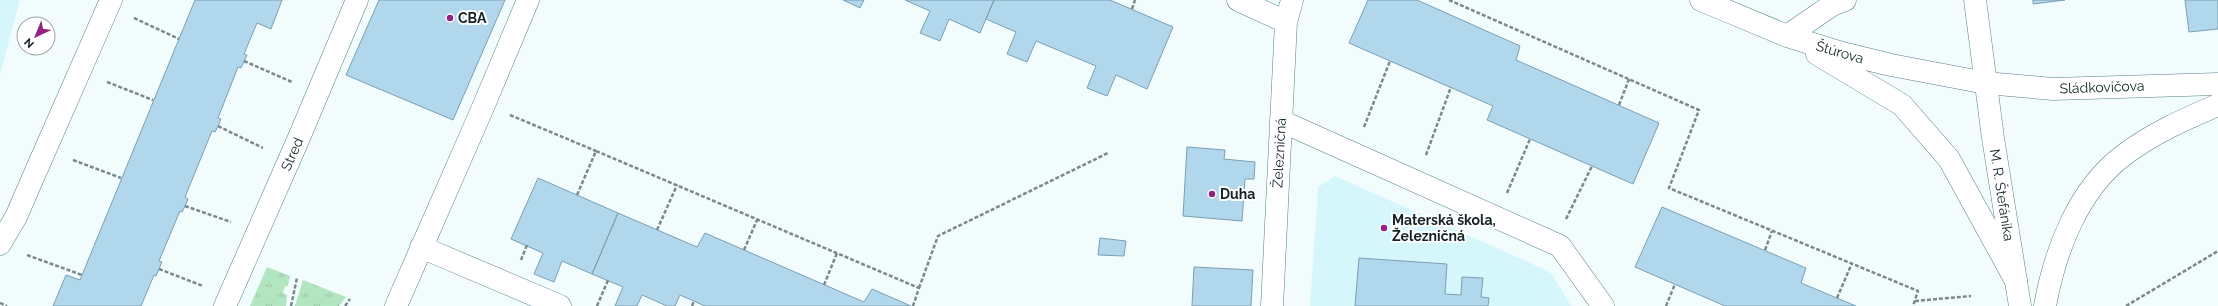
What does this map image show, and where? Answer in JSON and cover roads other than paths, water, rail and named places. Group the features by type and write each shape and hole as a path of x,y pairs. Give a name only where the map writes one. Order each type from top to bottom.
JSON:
{"street":[{"path":"0,244 27,192 111,0"},
{"name":"Stred","path":"227,301 289,161 357,0"},
{"path":"396,306 528,0"},
{"path":"1238,0 1286,22"},
{"name":"Železničná","path":"1272,306 1286,22 1292,0"},
{"name":"Štúrova","path":"1701,0 1787,36 1891,65 1986,83"},
{"path":"1845,0 1832,5 1787,36 1902,105 1949,159 2016,281"},
{"name":"M. R. Štefánika","path":"1975,0 2020,306"},
{"name":"Sládkovičova","path":"1986,83 2053,88 2218,84"},
{"path":"2045,306 2060,250 2084,200 2099,179 2123,156 2140,144 2174,124 2218,105"},
{"path":"1281,121 1560,246 1603,306"},
{"path":"421,247 560,306"}],"place":[{"name":"CBA","path":"450,18"},
{"name":"Duha","path":"1212,194"},
{"name":"Materská škola, Železničná","path":"1384,228"}]}
